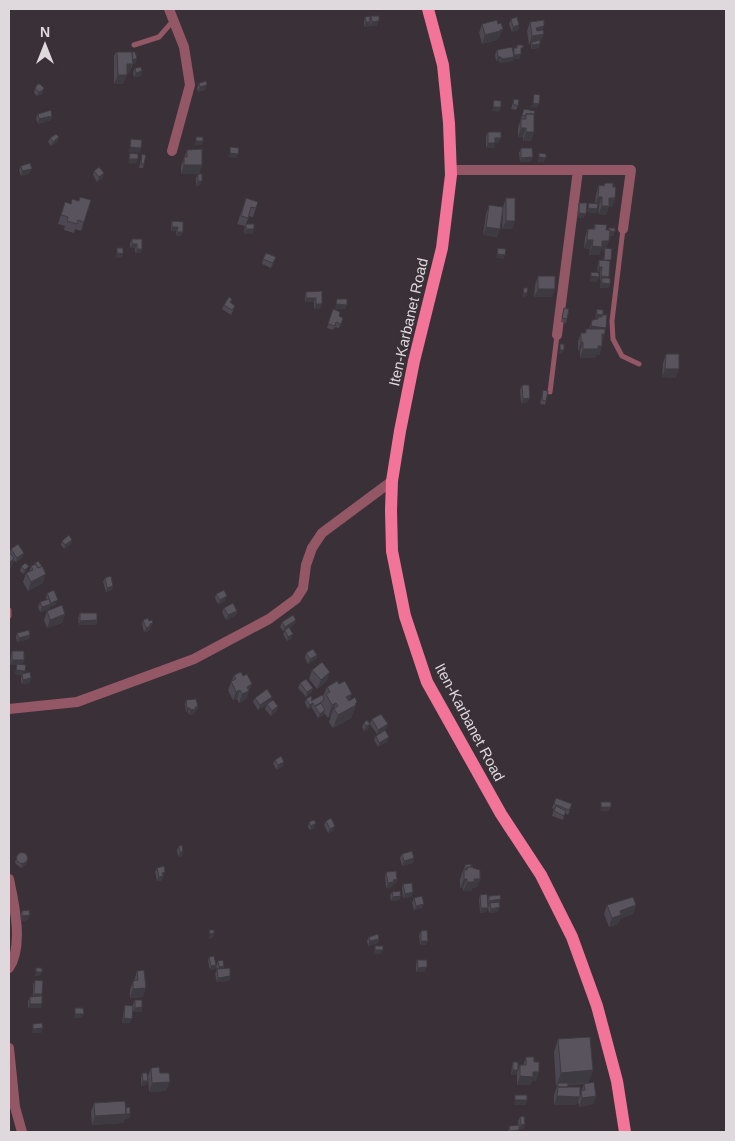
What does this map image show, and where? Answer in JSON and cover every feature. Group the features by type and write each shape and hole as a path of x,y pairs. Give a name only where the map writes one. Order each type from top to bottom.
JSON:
{"main road":[{"name":"Iten-Karbanet Road","path":"428,9 443,65 450,123 451,170 442,248 414,361 392,481 392,551 405,616 427,682 501,814 541,875 572,936 597,1006 617,1081 625,1132"}],"street":[{"path":"169,9 184,47 190,85 172,151"},
{"path":"451,170 631,170 623,229"},
{"path":"557,335 578,170"},
{"path":"9,709 77,702 194,659 269,619 296,599 303,588 306,565 312,548 322,533 392,481"},
{"path":"9,879 17,941 15,954 9,968"},
{"path":"9,1048 15,1107 22,1132"}],"lane":[{"path":"134,45 159,37 173,21"},
{"path":"623,229 612,321 613,339 622,356 639,364"},
{"path":"550,392 557,335"},
{"path":"9,610 9,616"}],"building":[{"path":"370,16 370,22 366,22 365,17"},
{"path":"371,16 379,16 379,21 372,22"},
{"path":"517,17 519,25 513,27 511,19"},
{"path":"497,20 498,24 501,23 503,29 485,35 482,24"},
{"path":"544,20 544,26 536,28 537,31 543,30 544,34 532,36 530,22"},
{"path":"540,40 540,44 532,45 532,42"},
{"path":"517,45 523,45 523,48 521,48 521,54 514,55 514,48 517,48"},
{"path":"512,47 514,57 501,59 501,57 498,57 497,50"},
{"path":"117,52 132,52 133,64 127,64 127,75 118,75"},
{"path":"132,52 135,52 137,58 133,60"},
{"path":"141,67 142,71 136,73 135,68"},
{"path":"206,81 207,85 200,87 199,83"},
{"path":"38,84 44,88 39,92 35,88"},
{"path":"534,94 540,95 539,104 533,103"},
{"path":"514,99 519,100 518,106 513,104"},
{"path":"494,100 501,101 501,107 493,107"},
{"path":"524,109 535,111 534,115 522,115"},
{"path":"51,110 52,116 39,119 38,114"},
{"path":"526,114 534,114 534,132 526,132 526,128 521,128 521,119 526,119"},
{"path":"488,132 501,132 501,138 495,138 495,143 488,143"},
{"path":"56,134 59,137 53,142 50,138"},
{"path":"196,137 203,137 203,141 196,141"},
{"path":"131,139 142,140 141,148 130,147"},
{"path":"230,147 239,148 238,154 230,153"},
{"path":"521,148 532,148 533,157 521,158"},
{"path":"202,149 202,165 184,165 184,157 187,157 187,150"},
{"path":"130,153 138,154 138,159 129,159"},
{"path":"539,153 546,154 546,158 539,157"},
{"path":"142,154 146,155 144,164 141,164"},
{"path":"30,163 32,169 22,171 21,166"},
{"path":"99,167 104,173 99,177 94,171"},
{"path":"198,174 202,174 202,181 198,181"},
{"path":"605,183 613,183 613,187 616,187 615,198 609,198 609,206 602,206 602,197 598,197 599,185 604,186"},
{"path":"80,197 91,200 84,222 78,220 77,224 67,221 68,217 61,215 65,202 71,204 72,199 79,201"},
{"path":"246,198 258,202 256,208 251,207 248,218 241,216"},
{"path":"506,198 515,198 515,221 506,221"},
{"path":"579,203 587,203 586,214 579,213"},
{"path":"589,203 598,204 597,209 588,208"},
{"path":"489,205 503,207 500,229 486,227"},
{"path":"172,221 183,222 183,232 177,232 178,227 172,227"},
{"path":"246,224 254,224 254,229 246,229"},
{"path":"595,224 607,225 606,230 610,230 609,241 602,241 602,247 592,246 593,240 587,240 588,229 595,229"},
{"path":"609,228 615,228 615,232 608,230"},
{"path":"132,239 142,239 142,249 137,249 137,244 132,244"},
{"path":"117,248 123,248 123,254 117,253"},
{"path":"498,248 506,249 505,255 497,254"},
{"path":"605,248 612,249 611,260 604,260"},
{"path":"266,253 276,257 273,263 263,259"},
{"path":"599,260 610,261 609,277 601,276 602,267 599,267"},
{"path":"591,272 599,273 599,277 591,276"},
{"path":"538,276 555,276 555,289 538,289"},
{"path":"602,278 610,278 610,284 602,283"},
{"path":"524,288 528,288 527,293 523,293"},
{"path":"322,291 322,304 316,304 316,298 306,298 306,292"},
{"path":"229,297 232,299 230,302 235,306 232,310 224,305"},
{"path":"337,299 347,299 347,305 336,304"},
{"path":"564,308 569,309 567,319 562,318"},
{"path":"333,309 340,312 339,316 343,318 341,324 336,322 335,326 328,324"},
{"path":"597,309 603,310 603,315 597,314"},
{"path":"602,315 607,315 606,328 591,326 592,320 602,317"},
{"path":"586,329 605,329 605,334 602,334 602,346 598,346 598,349 583,349 581,333 586,333"},
{"path":"560,344 564,344 564,350 560,350"},
{"path":"666,354 679,354 679,369 665,369"},
{"path":"522,385 529,385 530,398 523,399"},
{"path":"543,390 548,391 546,401 542,400"},
{"path":"69,535 72,540 65,545 62,541"},
{"path":"18,544 24,553 17,558 11,549"},
{"path":"9,552 14,558 9,563"},
{"path":"38,561 42,566 38,568 34,564"},
{"path":"25,563 29,566 25,570 21,567"},
{"path":"36,564 38,568 42,566 46,574 31,582 26,573 33,570 31,566"},
{"path":"111,576 113,586 107,588 105,578"},
{"path":"54,590 58,600 51,603 47,593"},
{"path":"224,590 227,596 220,600 216,594"},
{"path":"49,599 51,604 42,607 40,602"},
{"path":"233,603 237,611 228,615 224,608"},
{"path":"62,605 65,614 50,620 47,611"},
{"path":"80,613 97,613 97,620 80,621"},
{"path":"293,615 296,620 285,627 282,622"},
{"path":"148,618 153,623 146,628 143,620"},
{"path":"289,627 293,634 288,637 285,630"},
{"path":"29,630 30,635 19,638 17,633"},
{"path":"313,649 317,655 310,659 306,653"},
{"path":"12,651 24,651 24,660 12,660"},
{"path":"322,662 330,672 321,680 312,670"},
{"path":"17,664 26,665 25,671 16,670"},
{"path":"30,672 31,678 23,680 22,674"},
{"path":"241,672 243,676 247,674 252,684 247,687 249,691 242,694 240,690 236,692 231,681 236,679 234,675"},
{"path":"306,679 313,688 307,692 300,683"},
{"path":"337,681 339,684 345,681 352,694 346,697 349,701 355,697 357,702 356,705 338,715 334,709 338,706 336,703 332,705 326,694 330,692 327,687"},
{"path":"267,689 272,697 260,705 255,698"},
{"path":"322,695 323,701 315,706 313,703 310,705 306,699 311,696 311,701"},
{"path":"196,699 198,707 195,707 196,709 190,710 190,708 187,708 186,700"},
{"path":"273,700 278,706 272,711 267,704"},
{"path":"321,703 325,710 320,714 315,707"},
{"path":"381,714 388,724 378,730 372,719"},
{"path":"367,720 370,724 366,726 364,723"},
{"path":"385,730 389,737 379,743 376,736"},
{"path":"281,756 284,762 278,765 275,760"},
{"path":"556,798 572,804 569,810 554,804"},
{"path":"601,802 611,802 611,807 601,807"},
{"path":"556,806 566,811 564,816 554,811"},
{"path":"331,818 335,826 330,829 326,821"},
{"path":"314,820 316,823 311,826 309,822"},
{"path":"182,845 183,852 180,852 179,846"},
{"path":"412,851 414,858 404,861 402,854"},
{"path":"20,853 24,853 27,858 26,862 20,863 17,860 17,856"},
{"path":"471,864 471,867 465,869 465,865"},
{"path":"164,866 165,872 162,873 163,876 159,877 157,868"},
{"path":"467,867 480,870 480,879 474,879 474,882 467,882 467,879 464,879 464,870 467,870"},
{"path":"396,871 397,879 393,880 394,882 388,883 386,872"},
{"path":"412,883 413,892 405,894 403,884"},
{"path":"400,891 401,896 393,897 392,892"},
{"path":"487,894 488,908 481,908 480,895"},
{"path":"500,895 501,899 489,901 489,896"},
{"path":"422,896 424,904 416,906 414,898"},
{"path":"633,897 636,905 620,911 621,915 612,918 607,905"},
{"path":"499,902 500,907 491,909 490,903"},
{"path":"29,910 30,915 22,916 22,911"},
{"path":"209,930 214,930 214,933 210,934"},
{"path":"427,930 428,941 421,941 421,931"},
{"path":"378,934 379,939 370,941 369,937"},
{"path":"375,946 383,946 383,950 375,950"},
{"path":"214,956 216,965 211,966 209,957"},
{"path":"223,960 224,966 219,967 218,961"},
{"path":"417,960 427,960 427,967 418,968"},
{"path":"36,968 42,968 42,972 36,972"},
{"path":"230,968 230,976 218,978 217,969"},
{"path":"144,970 146,988 133,989 133,981 138,980 137,971"},
{"path":"35,980 43,981 42,994 34,994"},
{"path":"42,996 42,1004 30,1004 30,997"},
{"path":"135,1000 142,1000 142,1007 135,1008"},
{"path":"125,1005 133,1006 132,1019 124,1018"},
{"path":"75,1008 83,1008 84,1014 75,1014"},
{"path":"42,1023 43,1028 33,1029 33,1024"},
{"path":"590,1037 593,1070 561,1073 558,1039"},
{"path":"526,1057 534,1057 534,1062 539,1062 539,1072 533,1072 533,1077 520,1076 520,1065 526,1065"},
{"path":"513,1062 518,1062 518,1070 513,1070"},
{"path":"159,1067 160,1073 169,1073 170,1082 152,1083 151,1068"},
{"path":"142,1073 147,1073 148,1081 143,1081"},
{"path":"594,1082 596,1096 582,1098 581,1091 585,1090 584,1084"},
{"path":"558,1083 568,1083 568,1087 558,1087"},
{"path":"558,1087 580,1087 580,1097 557,1096"},
{"path":"515,1095 527,1095 527,1100 515,1100"},
{"path":"125,1101 126,1114 95,1116 94,1103"},
{"path":"130,1107 130,1114 126,1114 126,1108"},
{"path":"524,1116 525,1124 521,1125 520,1117"},
{"path":"519,1125 519,1130 510,1131 509,1126"}]}
